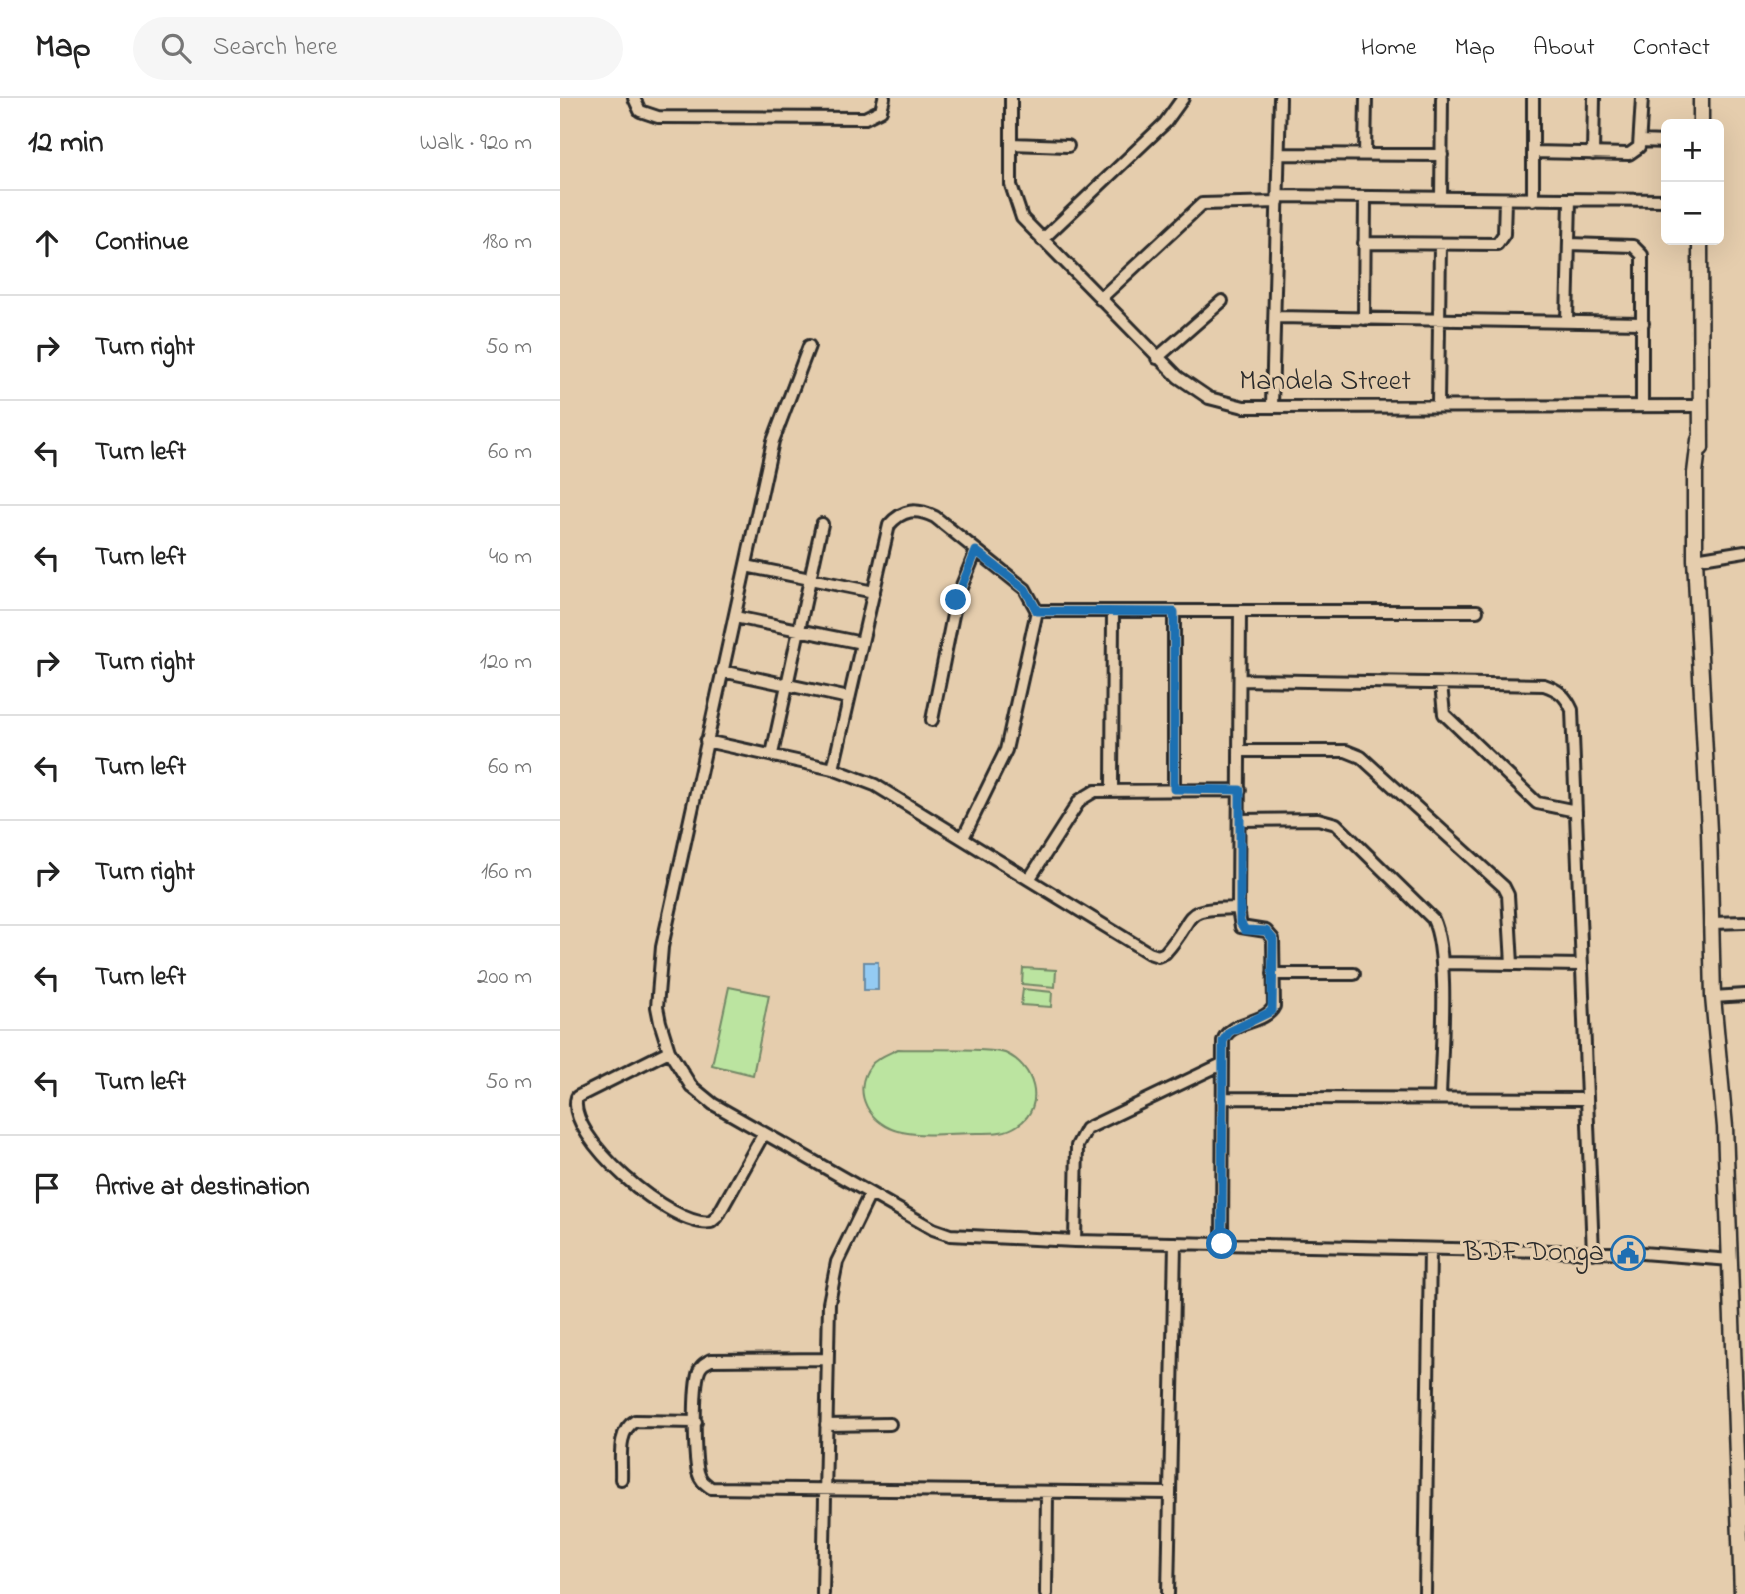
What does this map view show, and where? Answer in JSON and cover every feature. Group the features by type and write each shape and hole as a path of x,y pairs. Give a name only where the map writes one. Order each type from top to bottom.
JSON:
{"main road":[{"path":"1701,119 1702,98"},
{"path":"1700,245 1699,440 1695,473 1731,1260 1742,1594"},
{"path":"1738,1435 1745,1519"}],"street":[{"path":"634,98 640,111 658,117 865,118 881,110 884,98"},
{"name":"Mandela Street","path":"1011,98 1010,144 1014,199 1022,218 1157,358 1191,387 1209,398 1232,406 1699,407"},
{"path":"1042,240 1165,123 1183,98"},
{"path":"1272,406 1280,98"},
{"path":"1365,154 1366,98"},
{"path":"1441,197 1442,98"},
{"path":"1532,98 1533,200"},
{"path":"1593,154 1594,98"},
{"path":"1533,152 1634,153 1640,141 1642,98"},
{"path":"1640,141 1661,142"},
{"path":"1010,144 1068,146"},
{"path":"1279,154 1442,155"},
{"path":"1364,319 1365,197"},
{"path":"1100,299 1202,204 1365,197 1661,200"},
{"path":"1364,243 1500,242 1504,234 1505,200"},
{"path":"1567,321 1570,200"},
{"path":"1438,405 1440,244"},
{"path":"1569,244 1629,246 1640,252 1643,259 1642,406"},
{"path":"1157,358 1222,301"},
{"path":"1276,317 1643,323"},
{"path":"809,346 773,441 706,741 659,969 657,1007 669,1051 691,1086 713,1104 870,1194 950,1235 1074,1241 1592,1253 1731,1260"},
{"path":"833,769 889,526 899,514 912,510 935,517 1025,589 1037,611 1006,750 963,838"},
{"path":"772,754 785,683 822,524"},
{"path":"932,720 956,600 976,551"},
{"path":"1699,558 1745,551"},
{"path":"746,566 873,592"},
{"path":"1037,611 1477,611"},
{"path":"1112,788 1113,612"},
{"path":"1174,612 1174,789"},
{"path":"1222,1244 1222,1064 1225,1036 1272,1011 1273,939 1266,931 1241,927 1238,908 1240,612"},
{"path":"734,617 862,643"},
{"path":"722,671 849,698"},
{"path":"1240,680 1544,685 1562,693 1572,710 1592,1253"},
{"path":"1441,684 1444,714 1538,803 1576,811"},
{"path":"706,741 833,769 875,785 1158,956 1172,946 1191,915 1200,909 1238,908"},
{"path":"1240,751 1346,751 1361,757 1504,887 1508,895 1512,964"},
{"path":"1030,878 1080,800 1095,790 1240,790"},
{"path":"1240,820 1318,819 1336,824 1433,919 1440,933 1442,963 1440,1098"},
{"path":"1716,923 1745,922"},
{"path":"1442,963 1581,965"},
{"path":"1273,974 1354,974"},
{"path":"1718,996 1745,995"},
{"path":"669,1051 577,1097 576,1115 611,1166 646,1194 693,1220 706,1223 717,1217 764,1133"},
{"path":"1074,1241 1077,1146 1080,1136 1086,1129 1222,1064"},
{"path":"1222,1098 1587,1099"},
{"path":"823,1594 825,1359 832,1281 845,1241 870,1194"},
{"path":"1168,1594 1175,1243"},
{"path":"1425,1594 1430,1249"},
{"path":"825,1359 711,1360 703,1364 698,1373 696,1422 697,1470 701,1481 711,1488 1169,1493"},
{"path":"621,1479 622,1433 628,1425 635,1421 696,1422"},
{"path":"826,1425 890,1424"},
{"path":"1046,1594 1047,1492"}],"green space":[{"path":"1023,968 1056,970 1055,987 1022,984"},
{"path":"729,987 769,995 753,1075 712,1065"},
{"path":"1023,989 1052,992 1051,1007 1021,1005"},
{"path":"898,1049 970,1049 1005,1053 1015,1059 1030,1076 1034,1097 1032,1107 1027,1117 1018,1125 998,1132 920,1134 891,1129 873,1115 863,1096 862,1086 873,1062"}],"water":[{"path":"864,962 878,962 878,990 864,990"}],"place":[{"name":"BDF Donga","path":"1628,1253"}],"route":[{"path":"956,600 976,551 1025,589 1037,611 1174,612 1174,789 1240,790 1238,908 1241,927 1245,930 1266,931 1273,939 1272,1011 1229,1032 1223,1041 1222,1244"}]}
